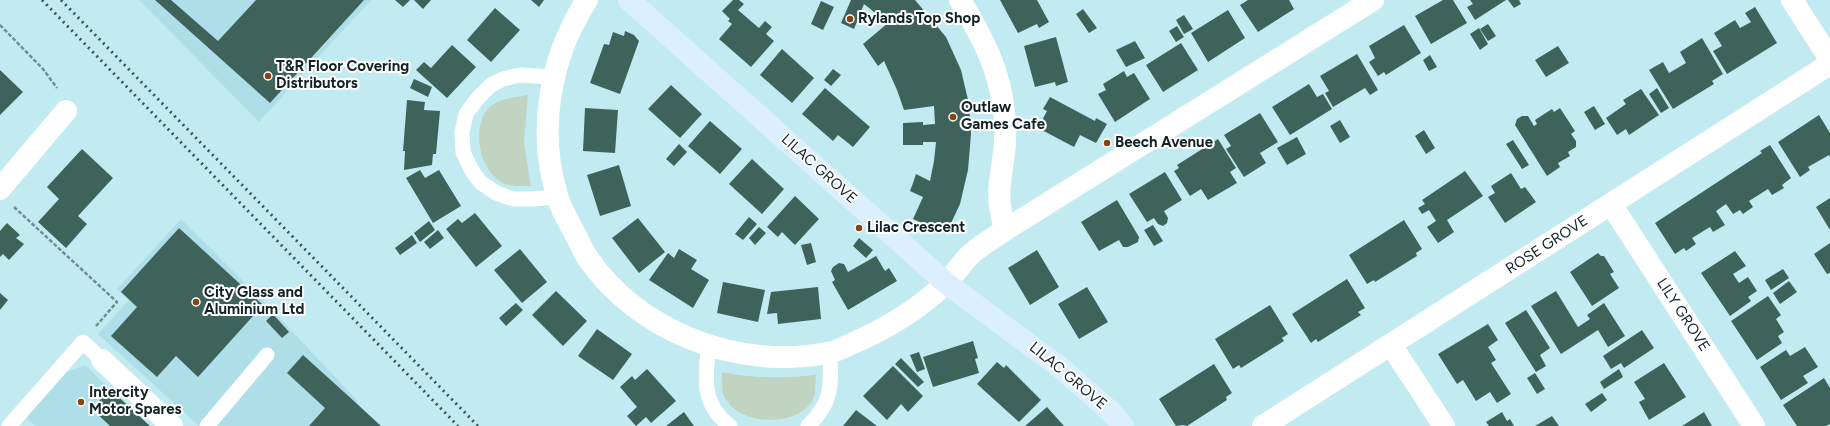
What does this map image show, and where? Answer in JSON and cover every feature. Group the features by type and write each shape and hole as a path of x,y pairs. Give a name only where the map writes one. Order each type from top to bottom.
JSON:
{"street":[{"path":"587,0 577,16 553,78 549,107 548,138 550,165 557,197 587,257 606,280 631,305 658,323 709,346 730,352 763,357 800,357 830,353 862,339 918,308 946,283 971,254 1005,230 1373,0"},
{"name":"LILAC GROVE","path":"630,0 946,283 1061,368 1110,411 1123,426"},
{"path":"960,0 978,30 993,62 1002,98 1005,141 1000,190 1000,206 1005,230"},
{"path":"1792,0 1830,59"},
{"name":"ROSE GROVE","path":"1263,426 1830,64"},
{"path":"6,197 66,111"},
{"name":"LILY GROVE","path":"1611,204 1754,426"},
{"path":"1391,345 1444,426"},
{"path":"102,360 172,426"}],"lane":[{"path":"553,78 520,75 503,79 491,85 477,99 466,114 462,132 463,152 471,169 480,182 496,193 513,198 531,199 557,197"},
{"path":"9,426 83,342 102,360"},
{"path":"709,346 706,374 707,394 716,412 730,426"},
{"path":"808,426 816,418 827,401 831,384 830,353"},
{"path":"207,426 267,355"}],"path":[{"path":"0,25 43,69 59,92 66,111"},
{"path":"6,197 117,302 83,342"}],"shaded area":[{"path":"139,0 371,0 259,122"},
{"path":"181,219 274,312 357,400 355,402 381,426 199,426 98,334 129,300 117,289"},
{"name":"Intercity Motor Spares","path":"85,365 150,426 35,426 24,416 67,372"}],"green space":[{"path":"528,95 524,143 531,186 508,185 501,182 493,175 482,156 479,133 481,122 485,113 492,105 509,98"},
{"path":"722,372 745,376 769,377 816,375 815,395 808,407 787,418 775,420 749,417 730,405 724,397 722,389"}],"building":[{"name":"T&R Floor Covering Distributors","path":"155,0 171,0 218,41 256,0 364,0 270,103"},
{"path":"395,0 410,0 403,7"},
{"path":"414,0 431,0 423,9"},
{"path":"531,0 544,0 539,7"},
{"path":"733,0 739,0 744,4 738,10 759,28 765,21 772,27 766,34 774,41 751,67 719,39 732,24 728,21 730,19 722,11"},
{"path":"851,0 915,0 946,37 961,70 969,104 971,134 968,170 960,204 946,234 913,219 923,197 910,191 916,174 930,181 936,142 923,142 923,145 903,145 903,123 923,122 923,125 935,124 934,106 904,110 884,61 878,66 863,44 888,23 864,4 854,29 841,23"},
{"path":"1000,0 1037,0 1049,22 1039,28 1037,24 1018,33"},
{"path":"1248,0 1289,0 1294,9 1258,32 1240,5"},
{"path":"1443,0 1453,0 1467,23 1431,44 1415,16"},
{"path":"1470,0 1506,0 1475,20 1467,7 1473,4"},
{"path":"1508,0 1519,0 1521,4 1514,8"},
{"path":"821,1 834,7 823,30 811,24"},
{"path":"1755,7 1777,43 1727,74 1713,51 1722,46 1714,33 1735,20 1740,28 1751,22 1745,13"},
{"path":"495,8 520,30 491,62 467,40"},
{"path":"1083,9 1097,28 1089,33 1076,14"},
{"path":"1228,10 1245,38 1208,62 1191,33"},
{"path":"1184,15 1193,29 1184,34 1176,20"},
{"path":"1488,24 1496,36 1488,41 1480,29"},
{"path":"1404,25 1421,53 1386,75 1384,72 1378,76 1369,62 1375,58 1369,46"},
{"path":"1177,26 1184,37 1176,42 1169,31"},
{"path":"1479,28 1488,44 1480,50 1470,34"},
{"path":"625,31 634,35 639,41 620,94 590,83 604,44 609,45 613,32 624,36"},
{"path":"1056,37 1068,82 1056,86 1055,82 1035,87 1024,46"},
{"path":"1702,38 1723,74 1712,81 1714,84 1673,109 1649,70 1663,62 1669,73 1686,63 1680,52"},
{"path":"1135,41 1145,58 1126,67 1116,50"},
{"path":"1181,43 1198,70 1163,92 1146,65"},
{"path":"452,45 476,67 447,98 416,70 424,62 431,68"},
{"path":"1558,46 1569,63 1546,77 1535,60"},
{"path":"782,49 814,78 792,103 760,75"},
{"path":"1357,54 1378,90 1370,95 1365,88 1333,107 1325,93 1329,91 1320,76"},
{"path":"1430,55 1437,67 1429,71 1423,60"},
{"path":"833,69 841,75 831,86 824,80"},
{"path":"0,70 23,92 0,115"},
{"path":"1124,71 1127,77 1134,73 1150,99 1115,122 1098,94 1106,90 1103,84"},
{"path":"414,79 432,87 428,97 410,88"},
{"path":"1309,84 1317,97 1323,94 1332,109 1290,135 1272,107"},
{"path":"671,85 702,114 680,138 648,109"},
{"path":"825,88 870,127 853,147 838,135 833,141 802,114"},
{"path":"1657,88 1669,108 1661,113 1649,94"},
{"path":"1641,89 1659,115 1629,135 1626,129 1617,135 1606,118 1626,104 1623,100"},
{"path":"1050,97 1095,121 1096,118 1107,124 1096,143 1080,135 1074,147 1038,128 1047,111 1043,109"},
{"path":"407,100 425,102 424,110 440,111 436,154 433,154 432,165 404,170 405,151 403,151"},
{"path":"1594,106 1605,124 1595,130 1584,112"},
{"path":"585,108 618,110 615,153 583,151"},
{"path":"1560,108 1575,131 1571,134 1576,141 1576,147 1568,152 1570,156 1558,163 1560,167 1547,176 1515,125 1517,119 1522,116 1528,116 1534,126 1537,124 1535,120 1552,109 1554,112"},
{"path":"1260,113 1278,142 1260,153 1266,163 1244,177 1226,149 1231,146 1224,135"},
{"path":"1819,115 1830,133 1830,157 1829,155 1808,167 1810,170 1800,177 1778,142"},
{"path":"1340,120 1350,137 1340,143 1330,126"},
{"path":"710,121 742,149 720,174 688,146"},
{"path":"1424,130 1435,148 1426,154 1415,136"},
{"path":"1297,137 1306,154 1287,165 1277,148"},
{"path":"1218,139 1236,168 1230,172 1237,183 1208,200 1201,189 1190,196 1174,171 1179,168 1177,165"},
{"path":"1513,140 1529,165 1522,169 1506,144"},
{"path":"679,144 687,152 674,166 666,159"},
{"path":"1770,145 1791,178 1782,185 1784,188 1772,195 1768,189 1749,201 1753,207 1743,214 1740,210 1733,214 1726,204 1716,211 1725,225 1713,232 1710,227 1692,238 1696,244 1686,251 1684,248 1675,254 1655,223 1762,153 1760,151"},
{"path":"82,149 113,178 78,216 87,224 66,248 38,222 59,199 47,187"},
{"path":"752,159 784,189 762,214 729,184"},
{"path":"619,165 631,206 600,216 587,175"},
{"path":"420,170 425,178 439,170 461,206 433,223 406,178"},
{"path":"1465,171 1483,196 1447,220 1454,232 1438,243 1427,227 1436,221 1429,210 1422,214 1418,208 1425,204 1422,200"},
{"path":"1165,172 1182,200 1164,211 1168,218 1167,223 1163,226 1158,224 1154,218 1147,222 1129,194"},
{"path":"1511,173 1521,189 1525,187 1536,202 1505,223 1488,197 1495,193 1491,186"},
{"path":"795,196 819,219 795,245 782,232 778,237 767,227"},
{"path":"1830,198 1830,230 1816,207"},
{"path":"1117,200 1139,237 1138,242 1128,247 1123,247 1119,240 1099,251 1081,222"},
{"path":"475,213 502,246 476,267 446,229 458,219 462,223"},
{"path":"749,217 757,224 743,240 735,234"},
{"path":"638,218 665,252 639,273 612,238"},
{"path":"1404,220 1422,249 1416,253 1417,256 1375,282 1374,280 1367,284 1349,255"},
{"path":"429,221 435,230 420,242 414,233"},
{"path":"7,223 20,235 16,238 24,244 9,260 3,254 0,257 0,231"},
{"path":"1153,225 1163,241 1154,246 1144,230"},
{"path":"759,227 766,233 755,245 749,238"},
{"name":"City Glass and Aluminium Ltd","path":"179,228 263,305 198,377 176,356 157,377 111,336 137,307 121,292"},
{"path":"438,230 444,238 430,249 424,242"},
{"path":"412,235 417,243 400,255 395,248"},
{"path":"859,238 873,250 866,258 853,246"},
{"path":"811,243 816,262 807,265 801,245"},
{"path":"1830,243 1830,273 1827,274 1814,254"},
{"path":"520,249 547,282 522,303 494,270"},
{"path":"679,249 697,260 691,269 709,280 693,308 649,280 668,253 674,258"},
{"path":"1037,250 1059,287 1030,305 1008,268"},
{"path":"1735,251 1746,266 1733,274 1739,283 1748,277 1757,291 1748,297 1751,301 1730,316 1701,273"},
{"path":"1598,253 1601,256 1604,256 1614,272 1610,274 1619,288 1592,306 1570,272"},
{"path":"876,256 885,271 889,268 897,281 848,310 832,282 835,280 831,271 833,267 839,263 844,264 848,272"},
{"path":"1783,269 1789,278 1771,290 1765,280"},
{"path":"1347,279 1365,308 1358,312 1361,315 1318,342 1316,339 1311,343 1292,314"},
{"path":"1789,281 1797,292 1780,304 1773,293"},
{"path":"723,282 765,290 758,322 717,313"},
{"path":"818,287 821,319 778,324 777,313 767,314 771,292"},
{"path":"1087,287 1108,322 1079,339 1058,304"},
{"path":"556,291 587,321 563,346 532,315"},
{"path":"1556,291 1578,327 1590,319 1587,315 1604,303 1625,336 1608,347 1598,330 1561,354 1531,306"},
{"path":"0,293 8,300 0,310"},
{"path":"1768,296 1781,315 1776,319 1784,332 1778,336 1782,343 1757,360 1731,321"},
{"path":"516,303 523,310 506,326 499,318"},
{"path":"1270,305 1288,334 1282,338 1284,341 1241,368 1239,365 1233,369 1215,339"},
{"path":"1526,310 1550,348 1540,355 1546,366 1536,372 1505,323"},
{"path":"273,314 289,332 282,338 266,321"},
{"path":"1488,324 1498,340 1488,347 1496,360 1491,363 1511,394 1497,403 1490,392 1476,401 1463,380 1457,384 1438,354"},
{"path":"597,329 632,354 613,380 578,356"},
{"path":"1642,330 1654,348 1624,368 1621,363 1611,369 1603,356"},
{"path":"973,341 978,358 975,359 979,373 933,387 923,357"},
{"path":"1805,347 1818,367 1803,376 1808,383 1781,400 1760,367 1786,350 1790,356"},
{"path":"919,352 925,369 917,372 910,355"},
{"path":"303,355 381,426 309,426 325,408 287,373"},
{"path":"901,358 924,382 918,387 895,364"},
{"path":"997,362 1004,368 1006,365 1041,400 1019,422 977,384"},
{"path":"1664,363 1686,397 1649,420 1639,402 1645,399 1634,382"},
{"path":"1214,364 1232,393 1226,397 1227,400 1187,426 1176,426 1159,399"},
{"path":"893,366 923,396 908,412 901,404 887,420 863,396"},
{"path":"647,369 676,401 651,423 646,417 636,426 627,416 637,407 620,387 632,376 635,380"},
{"path":"1619,369 1623,377 1604,389 1600,382"},
{"path":"1535,373 1545,389 1537,394 1527,378"},
{"path":"1824,378 1830,388 1830,424 1826,426 1797,426 1783,405"},
{"path":"110,389 150,426 110,426 92,409"},
{"path":"1602,393 1607,400 1591,412 1585,404"},
{"path":"1047,407 1064,426 1025,426"},
{"path":"856,410 877,426 843,426"},
{"path":"684,412 694,426 666,426"},
{"path":"1502,412 1507,421 1510,419 1514,426 1489,426 1486,422"},
{"path":"1704,412 1712,426 1682,426"},
{"path":"1552,416 1559,426 1535,426"}],"railway":[{"path":"42,0 458,426"},
{"path":"61,0 478,426"}],"place":[{"name":"Rylands Top Shop","path":"850,19"},
{"name":"T&R Floor Covering Distributors","path":"268,76"},
{"name":"Outlaw Games Cafe","path":"953,117"},
{"name":"Beech Avenue","path":"1107,143"},
{"name":"Lilac Crescent","path":"859,228"},
{"name":"City Glass and Aluminium Ltd","path":"196,302"},
{"name":"Intercity Motor Spares","path":"81,402"}]}
